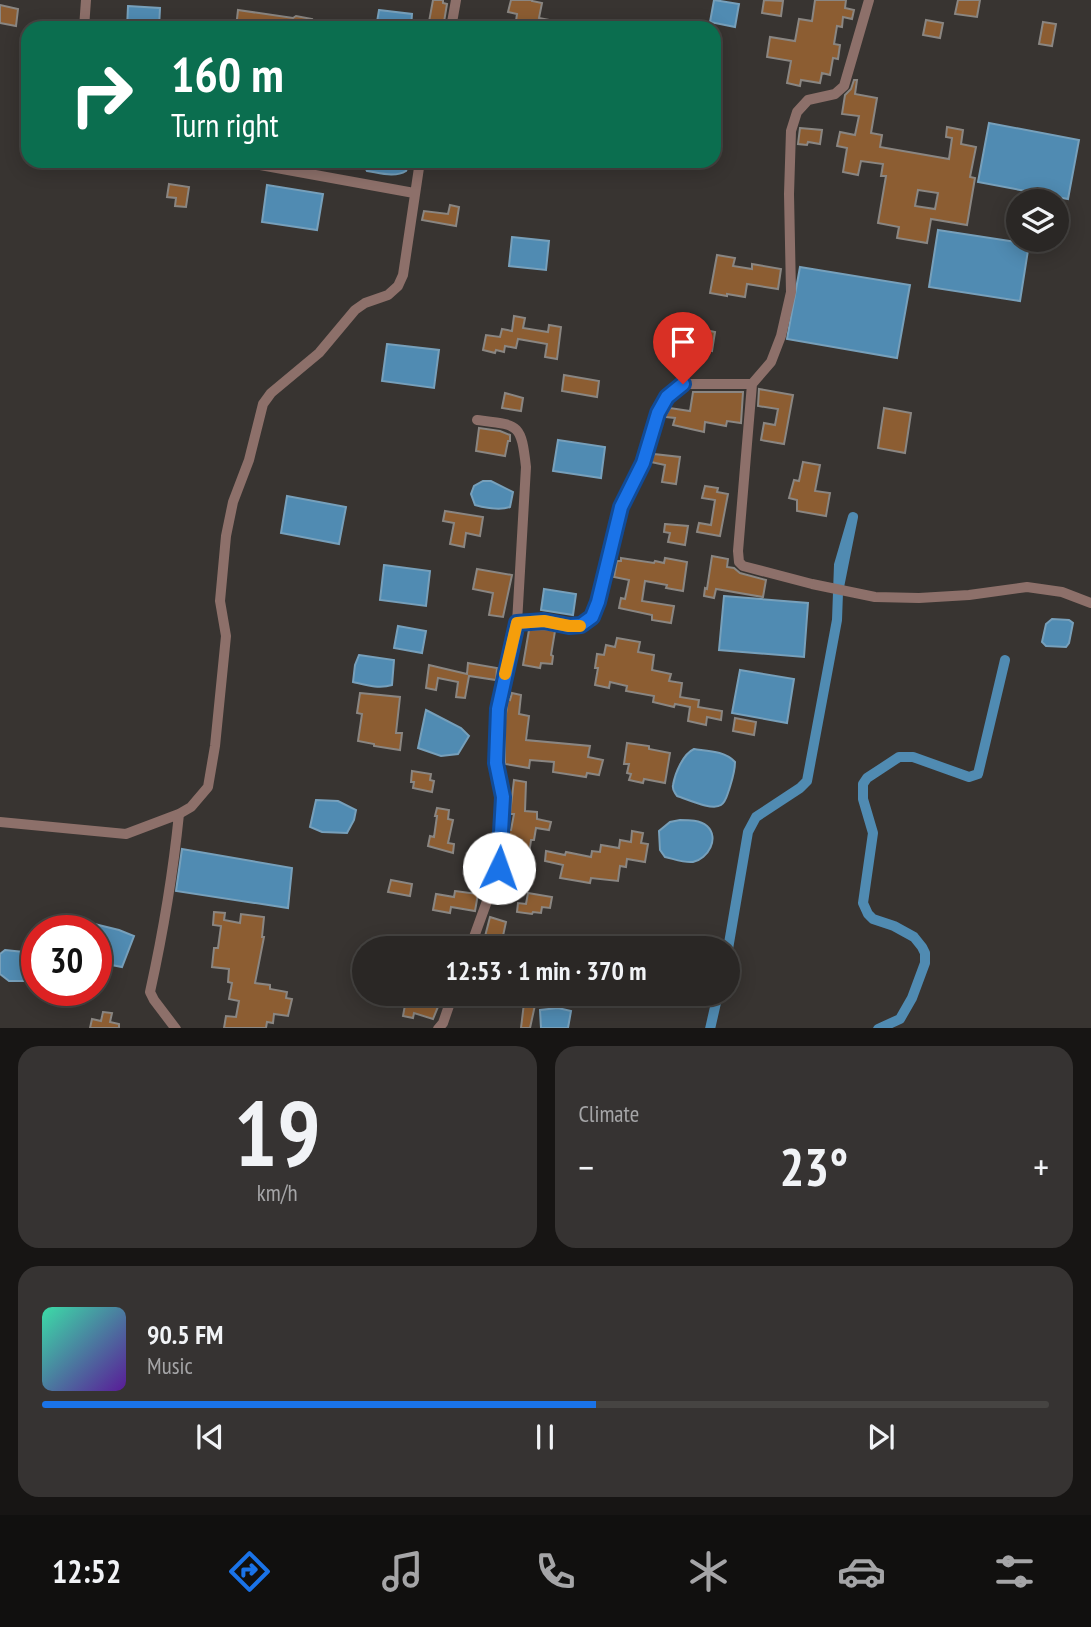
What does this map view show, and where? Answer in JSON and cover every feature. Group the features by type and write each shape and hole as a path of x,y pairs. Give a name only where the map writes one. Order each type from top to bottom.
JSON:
{"street":[{"path":"85,21 86,0"},
{"path":"452,21 456,0"},
{"path":"869,0 844,86 835,94 808,100 797,112 791,131 791,292 781,336 771,362 752,384 739,562 743,566 812,584 876,597 968,595 1027,587 1062,592 1091,603"},
{"path":"276,168 414,193"},
{"path":"0,822 125,834 179,814 191,807 208,787 226,636 220,601 226,536 233,502 249,460 263,404 271,393 319,353 355,310 365,303 388,295 398,286 403,275 419,168"},
{"path":"517,623 544,621 569,626 581,625 592,617 621,507 643,463 658,413 667,397 683,384 752,384"},
{"path":"474,936 499,868 503,797 496,763 498,709 517,623 526,467 523,442 517,429 508,424 477,420"},
{"path":"176,1028 150,992 174,867 179,814"},
{"path":"438,1028 443,1023 449,1006"}],"water":[{"path":"714,0 739,4 735,27 721,24 721,21 710,21"},
{"path":"128,6 160,8 159,21 127,21"},
{"path":"379,10 412,14 412,21 377,21"},
{"path":"989,123 1079,140 1069,194 1069,189 1015,189 978,182"},
{"path":"366,168 407,168 402,173 392,175 367,171"},
{"path":"267,185 323,194 317,230 262,222"},
{"path":"938,230 1006,240 1006,252 1028,252 1020,301 929,287"},
{"path":"512,237 549,241 546,270 509,266"},
{"path":"800,267 910,285 897,358 787,339"},
{"path":"387,344 439,350 434,388 382,381"},
{"path":"558,440 605,447 601,478 553,471"},
{"path":"483,481 491,481 513,492 510,507 497,509 475,505 471,494 474,486"},
{"path":"287,496 346,507 339,544 281,533"},
{"path":"384,565 430,571 426,606 380,600"},
{"path":"544,589 576,594 573,615 541,610"},
{"path":"724,596 808,603 804,657 719,650"},
{"path":"1052,619 1069,620 1073,623 1066,647 1046,646 1042,642 1046,624"},
{"path":"398,626 426,631 422,653 394,648"},
{"path":"359,655 394,660 392,685 377,687 353,682"},
{"path":"740,670 794,679 787,723 732,713"},
{"path":"426,710 461,728 469,736 458,754 441,756 418,748"},
{"path":"694,749 721,754 735,762 729,790 721,805 712,807 699,804 677,796 674,790 674,780 680,764"},
{"path":"316,800 338,801 356,810 347,833 322,832 310,827"},
{"path":"680,820 701,823 711,831 710,847 703,857 693,862 665,857 660,850 659,831 670,822"},
{"path":"182,849 292,868 288,908 176,891"},
{"path":"112,928 134,936 122,967 112,965"},
{"path":"5,950 21,952 21,981 9,981 0,974 0,954"},
{"path":"558,1008 571,1011 568,1028 541,1028 540,1010"}],"building":[{"path":"433,0 443,0 443,3 447,4 444,21 429,21"},
{"path":"511,0 532,0 542,3 539,18 554,21 516,21 517,14 508,12"},
{"path":"764,0 783,1 781,16 762,13"},
{"path":"815,0 846,0 845,8 854,10 852,19 843,17 842,27 837,26 834,44 840,45 838,59 833,58 830,75 822,73 820,83 801,80 800,86 787,83 791,61 767,57 770,37 795,41 799,19 812,21"},
{"path":"958,0 980,0 977,17 955,14"},
{"path":"0,5 18,9 16,26 0,23"},
{"path":"238,10 312,19 312,21 237,21"},
{"path":"926,20 943,23 940,38 923,35"},
{"path":"1043,22 1056,24 1052,46 1039,44"},
{"path":"854,80 857,80 855,94 877,98 871,133 882,135 880,147 949,159 952,138 946,137 947,127 963,130 961,144 976,147 970,177 975,178 967,225 931,219 927,243 897,238 899,227 878,223 886,176 881,176 883,164 861,161 858,175 843,172 847,148 837,146 840,132 855,135 859,116 842,114 845,95","holes":["918,190 938,193 935,209 915,206"]},
{"path":"800,128 822,130 820,144 798,144"},
{"path":"169,184 189,187 186,207 175,206 176,198 167,197"},
{"path":"450,205 459,207 456,226 422,220 424,211 448,214"},
{"path":"717,255 735,258 733,266 752,269 752,264 781,269 778,289 747,284 745,297 710,293"},
{"path":"514,316 525,318 523,328 548,332 549,325 561,327 557,359 545,357 547,344 518,339 516,348 505,346 504,352 483,350 486,335 500,337 502,329 512,331"},
{"path":"701,329 715,332 712,351 697,348"},
{"path":"564,375 599,381 597,397 562,391"},
{"path":"759,389 793,395 784,444 761,440 764,423 775,425 778,409 758,406"},
{"path":"693,392 743,392 741,423 727,421 726,426 705,422 704,432 673,425 675,418 665,417 670,408 690,411"},
{"path":"505,393 523,398 521,411 502,408"},
{"path":"884,408 911,413 905,453 878,448"},
{"path":"479,428 510,435 505,456 476,451"},
{"path":"654,454 680,457 676,484 662,482 665,465 651,462"},
{"path":"803,462 820,465 815,491 830,493 826,516 797,511 797,500 789,498 794,480 799,481"},
{"path":"705,486 718,488 717,492 728,494 720,536 697,532 699,523 711,525 715,500 702,498"},
{"path":"445,511 483,517 480,536 466,533 464,547 450,544 454,523 443,521"},
{"path":"665,524 688,526 685,545 668,542 670,533 664,532"},
{"path":"712,556 728,559 727,567 740,573 766,580 763,597 716,589 714,598 704,596"},
{"path":"621,558 654,563 664,563 665,558 687,562 683,591 645,581 642,601 674,606 671,623 652,620 652,615 619,608 621,598 625,599 629,580 614,577 617,561 621,561"},
{"path":"477,569 512,575 503,617 489,615 493,593 473,589"},
{"path":"529,630 555,631 552,664 541,663 540,668 523,665"},
{"path":"617,638 640,642 638,652 654,655 652,670 671,674 669,681 682,683 680,697 699,700 698,707 722,711 721,720 707,717 706,725 688,721 690,707 675,704 674,707 653,702 654,696 626,691 627,686 610,682 609,688 595,685 597,654 604,655 606,645 615,647"},
{"path":"468,663 497,668 496,680 469,676 465,698 456,697 458,682 438,678 436,690 426,688 429,665 467,674"},
{"path":"360,693 400,697 396,733 402,733 400,750 358,741 362,714 357,713"},
{"path":"512,693 521,695 519,714 529,716 526,740 590,746 588,757 603,760 599,775 587,773 586,777 553,772 554,762 530,760 529,768 505,764 505,721 508,699 510,700"},
{"path":"735,718 756,722 754,735 733,731"},
{"path":"627,743 670,753 665,783 644,779 643,783 629,780 629,764 624,764"},
{"path":"412,771 431,774 430,780 434,781 432,792 413,788"},
{"path":"514,780 526,782 525,811 537,812 537,819 551,822 549,830 536,828 528,861 520,861 522,840 509,838 514,814 510,814"},
{"path":"437,808 449,810 448,819 453,820 448,843 454,844 453,853 428,846 430,836 434,837"},
{"path":"632,831 643,833 641,843 648,844 645,862 627,859 626,867 620,866 618,881 591,878 590,883 560,878 563,865 545,861 546,851 591,857 592,851 600,852 601,845 619,848 620,840 631,842"},
{"path":"391,880 412,884 410,896 388,892"},
{"path":"455,891 478,894 475,911 451,907 450,913 433,910 436,894 454,897"},
{"path":"528,893 552,897 550,908 542,907 541,913 517,912 518,903 526,904"},
{"path":"214,912 225,913 224,920 240,923 241,914 264,917 264,937 255,983 270,985 270,989 287,992 286,998 292,999 288,1016 274,1014 273,1023 267,1022 266,1028 224,1028 226,1016 236,1017 239,1001 229,999 232,983 228,982 229,969 212,967 214,948 218,948 221,926 213,925"},
{"path":"490,917 506,922 503,936 485,936"},
{"path":"405,1006 438,1006 433,1019 414,1013 413,1018 403,1016"},
{"path":"524,1006 535,1006 530,1028 521,1028"},
{"path":"103,1012 112,1013 110,1022 119,1024 119,1028 90,1028 92,1019 101,1021"}],"waterway":[{"path":"853,517 838,592 839,565 853,517"},
{"path":"730,936 748,832 756,817 807,781 837,620 838,592"},
{"path":"880,1028 900,1019 912,998 925,963 925,953 914,937 873,919 863,903 873,833 863,799 863,784 867,778 899,757 913,757 969,777 978,774 1005,660"},
{"path":"710,1028 715,1006"}],"slow traffic":[{"path":"505,674 517,623 544,621 580,626"}],"route":[{"path":"499,868 503,797 496,763 498,709 517,623 544,621 569,626 581,625 592,617 621,507 643,463 658,413 667,397 683,384"}]}
